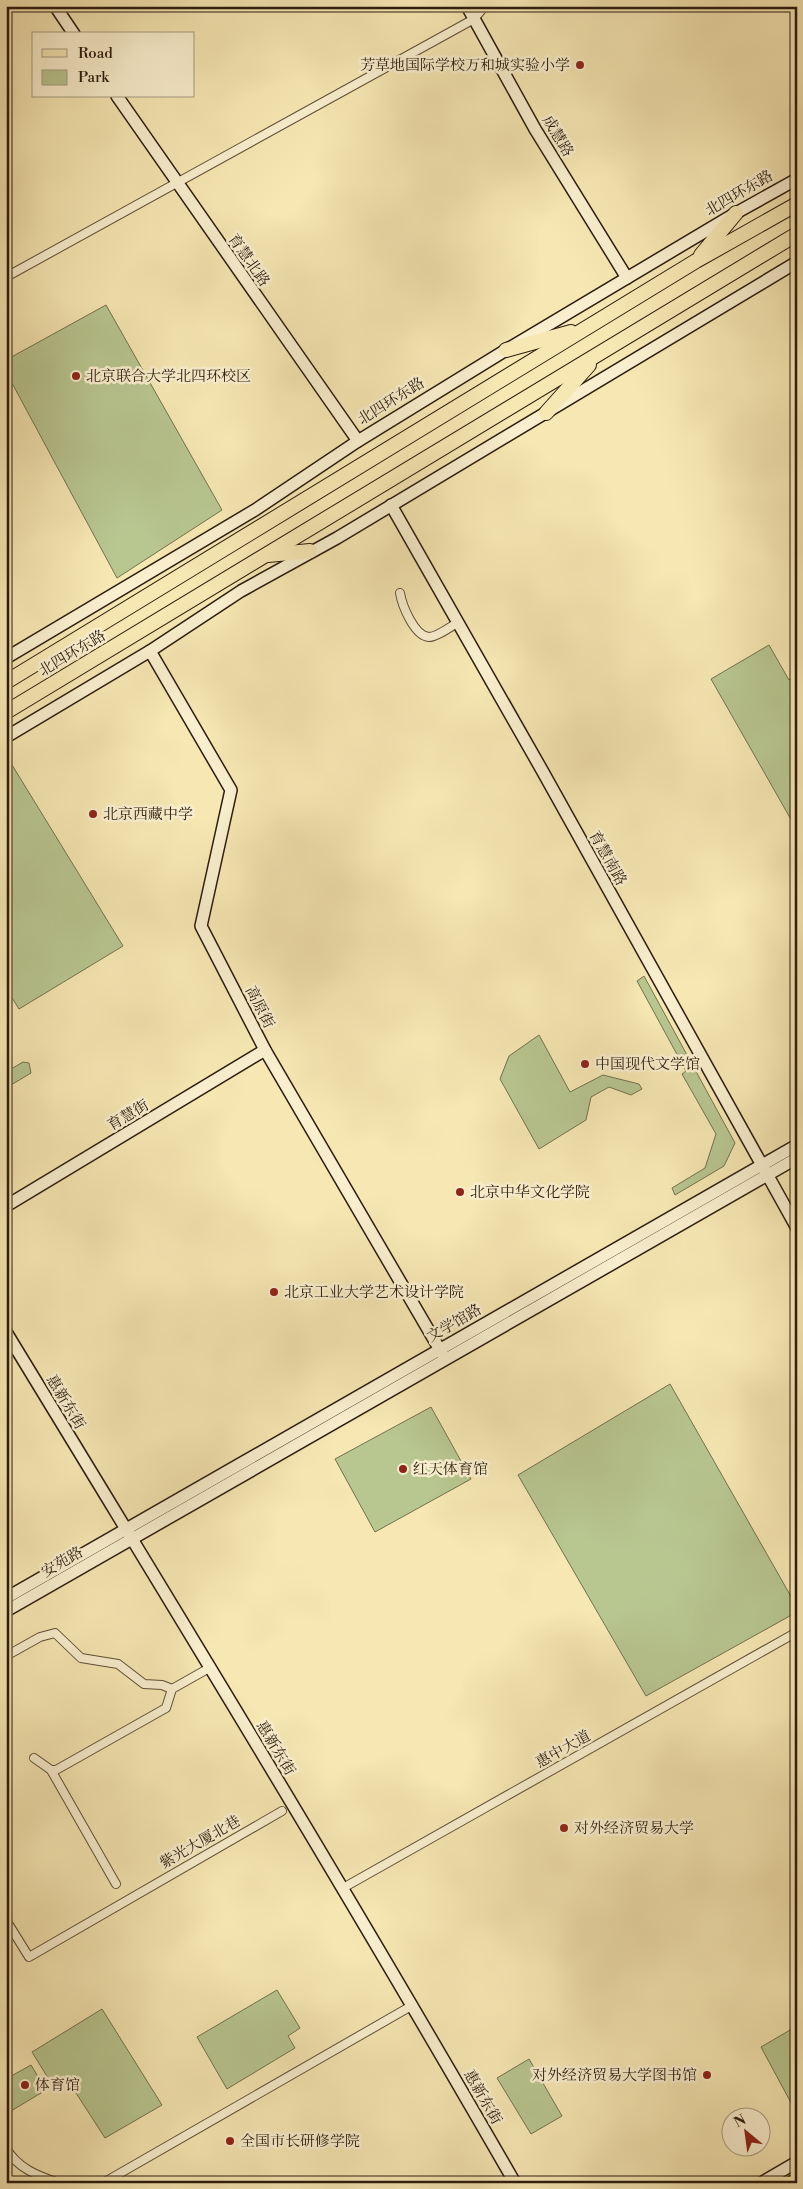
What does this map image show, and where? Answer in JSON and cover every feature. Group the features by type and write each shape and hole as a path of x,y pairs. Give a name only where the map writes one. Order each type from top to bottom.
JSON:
{"highway":[{"name":"北四环东路","path":"6,682 696,261 797,204"},
{"path":"696,261 736,213"},
{"name":"北四环东路","path":"6,712 797,234"},
{"path":"775,246 797,242"},
{"path":"506,350 587,328"},
{"path":"546,413 600,353"},
{"path":"265,556 310,551"}],"main road":[{"path":"791,2183 797,2180"}],"street":[{"path":"55,6 73,32"},
{"name":"成慧路","path":"467,6 536,129 627,278"},
{"path":"6,277 474,19 485,6"},
{"name":"育慧北路","path":"117,98 358,441"},
{"name":"北四环东路","path":"6,658 262,506 358,441 506,350 736,213 797,179"},
{"path":"6,737 150,651 241,590 337,538 797,262"},
{"name":"育慧南路","path":"391,505 543,772 797,1228"},
{"path":"400,592 405,612 414,626 426,636 436,635 457,623"},
{"name":"高原街","path":"150,651 231,790 201,926 265,1050 446,1359"},
{"name":"育慧街","path":"6,1206 265,1050"},
{"name":"文学馆路","path":"132,1539 446,1359 764,1171 797,1145"},
{"name":"文学馆路","path":"126,1528 440,1348 764,1171 797,1158"},
{"name":"惠新东街","path":"6,1332 413,2005 515,2183"},
{"name":"安苑路","path":"6,1598 126,1528"},
{"name":"安苑路","path":"6,1611 132,1539"},
{"name":"惠中大道","path":"343,1888 797,1632"},
{"path":"6,1656 40,1637 55,1633 81,1658 118,1664 144,1684 162,1685 172,1689"},
{"path":"51,1770 56,1770 166,1708 172,1689 210,1667"},
{"path":"34,1758 51,1770 116,1884"},
{"name":"紫光大厦北巷","path":"6,1920 29,1957 282,1811"},
{"path":"103,2183 121,2179 413,2005"},
{"path":"6,2148 9,2160 33,2174 59,2183"},
{"path":"761,2183 797,2162"}],"green space":[{"path":"106,305 222,510 117,578 6,372 6,360"},
{"path":"769,645 789,680 797,675 797,830 711,679"},
{"path":"9,760 123,946 19,1009 6,988 6,762"},
{"path":"644,976 735,1143 724,1166 675,1195 672,1188 705,1168 716,1134 682,1074 686,1071 637,981"},
{"path":"539,1035 570,1092 603,1075 639,1084 642,1089 631,1095 609,1087 591,1097 586,1120 539,1149 500,1079 509,1056"},
{"path":"23,1062 29,1063 31,1073 6,1088 6,1072"},
{"path":"670,1384 797,1607 797,1612 646,1696 518,1475"},
{"name":"红天体育馆","path":"431,1407 471,1479 375,1532 335,1459"},
{"path":"277,1990 300,2028 288,2036 295,2048 227,2089 197,2037"},
{"path":"102,2009 162,2105 105,2138 67,2079 53,2086 32,2052"},
{"path":"797,2026 797,2114 761,2047"},
{"path":"529,2059 562,2116 531,2134 497,2078"},
{"name":"体育馆","path":"31,2065 46,2090 11,2111 6,2102 6,2079"}],"place":[{"name":"芳草地国际学校万和城实验小学","path":"580,65"},
{"name":"北京联合大学北四环校区","path":"76,376"},
{"name":"北京西藏中学","path":"93,814"},
{"name":"中国现代文学馆","path":"585,1064"},
{"name":"北京中华文化学院","path":"460,1192"},
{"name":"北京工业大学艺术设计学院","path":"274,1292"},
{"name":"红天体育馆","path":"403,1469"},
{"name":"对外经济贸易大学","path":"564,1828"},
{"name":"对外经济贸易大学图书馆","path":"707,2075"},
{"name":"体育馆","path":"25,2085"},
{"name":"全国市长研修学院","path":"230,2141"}]}
